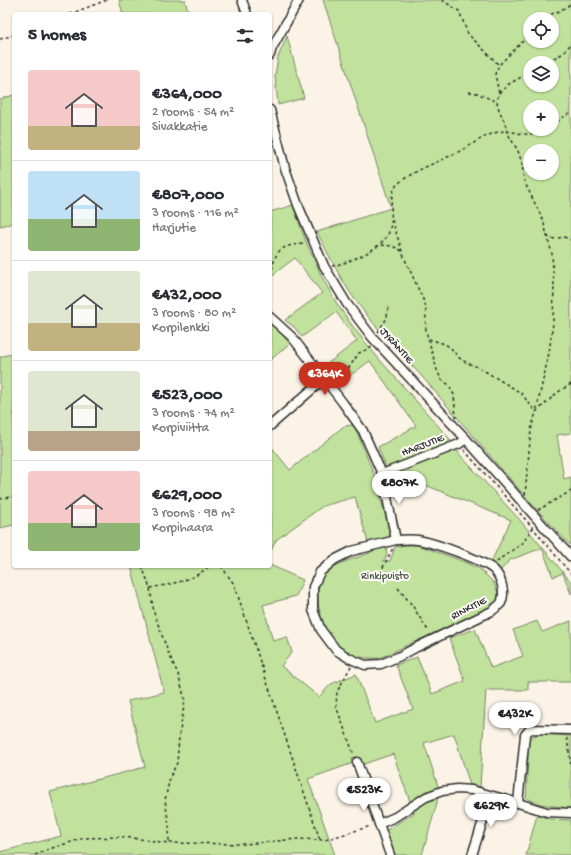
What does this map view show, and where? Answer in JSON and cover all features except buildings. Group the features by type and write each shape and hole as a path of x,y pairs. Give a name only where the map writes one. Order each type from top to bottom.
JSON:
{"street":[{"path":"242,0 246,12"},
{"path":"272,48 299,0"},
{"name":"JYRÄNTIE","path":"272,118 285,168 298,205 324,266 347,304 375,340 571,557"},
{"path":"272,319 292,337 363,431 382,474 395,540"},
{"path":"272,424 325,380"},
{"name":"HARJUTIE","path":"382,474 458,444 466,439"},
{"name":"RINKITIE","path":"395,540 418,540 460,553 493,569 500,579 503,593 500,603 492,611 400,656 381,664 365,665 336,650 320,630 313,610 313,587 320,572 334,560 352,551 395,540"},
{"path":"518,803 525,735 530,729 568,730"},
{"path":"356,762 390,855"},
{"path":"379,824 395,817 426,798 442,791 457,789 472,790 547,812 571,813"},
{"path":"472,855 491,796"}],"path":[{"path":"75,12 107,0"},
{"path":"442,0 458,11 462,17 468,34 499,65"},
{"path":"557,12 571,4"},
{"path":"0,39 12,36"},
{"path":"523,41 499,65 495,74 499,93 497,102 505,122 507,132 518,151 522,163 524,181 543,220 548,236 552,254 554,285 553,323 549,353 531,430 525,505"},
{"path":"558,56 562,54 571,44"},
{"path":"499,93 509,84 523,76"},
{"path":"469,92 477,93 497,102"},
{"path":"559,120 571,112"},
{"path":"375,248 387,236 392,220 392,198 394,190 399,182 423,168 456,154 491,134 507,132 523,135"},
{"path":"392,220 403,252 425,304 427,311 426,325 437,370 441,379 449,385 454,395 457,430"},
{"path":"548,236 552,239 564,237 571,240"},
{"path":"272,271 275,256 278,251 290,246 314,243"},
{"path":"324,266 341,264 384,245 403,252"},
{"path":"325,380 346,372 359,353 366,351 375,340 387,318 388,305"},
{"path":"429,339 445,344 467,364 478,368 521,393 536,412"},
{"path":"536,412 558,392 571,384"},
{"path":"458,444 533,528 571,574"},
{"path":"533,514 571,491"},
{"path":"0,499 12,496"},
{"path":"493,569 494,565 501,558 522,544 533,528"},
{"path":"380,573 391,554 395,540"},
{"path":"143,568 150,588 154,613 168,652 178,674 185,700 179,737 177,763 168,784 165,800 169,826 169,843"},
{"path":"150,588 190,578 207,568"},
{"path":"222,568 234,584 320,840"},
{"path":"398,588 412,605 433,639"},
{"path":"354,660 338,692 336,706 356,762"},
{"path":"568,730 571,766"},
{"path":"35,855 84,838 124,837 169,843 246,844 298,839 325,840 379,824"}],"green space":[{"path":"119,0 186,0 188,12 122,12"},
{"path":"323,0 571,0 571,433 557,435 564,479 571,477 571,546 368,317 336,270 317,232 391,208"},
{"path":"287,36 304,98 278,105 275,76 278,57"},
{"path":"12,96 12,223 0,226 0,99"},
{"path":"293,205 306,242 323,279 337,304 356,331 448,437 460,455 519,519 571,582 571,594 563,573 553,577 542,548 510,560 501,570 491,562 511,520 423,484 401,493 392,493 391,480 378,447 416,426 370,361 337,385 323,367 357,341 336,312 302,337 295,328 285,320 322,293 295,258 272,275 272,211"},
{"path":"272,325 281,333 290,344 272,358"},
{"path":"12,354 12,525 0,528 0,357"},
{"path":"354,425 375,477 391,537 368,543 355,497 323,506 276,540 272,549 272,448 290,470 344,426"},
{"name":"Rinkipuisto","path":"417,545 480,569 493,582 498,592 497,600 488,608 380,658 358,657 348,654 339,648 333,641 323,622 318,600 318,589 321,580 330,569 370,553 370,550 386,547 387,555 383,561 390,561 395,547"},
{"path":"272,566 303,580 296,596 263,605 273,641 287,637 292,652 281,666 319,697 331,684 356,674 375,723 413,709 396,665 417,657 432,694 465,681 449,638 475,629 491,668 523,656 513,630 537,621 542,632 571,621 571,682 528,682 528,690 486,690 480,787 470,785 454,734 424,743 438,786 437,803 422,855 394,855 385,831 414,813 393,754 361,765 359,761 308,779 335,855 0,855 0,852 61,836 50,792 145,767 128,701 164,692 132,568 272,568"},
{"path":"539,734 571,736 571,807 568,808 540,804 526,798 529,738"},
{"path":"537,815 551,819 571,820 571,855 526,855"}]}
